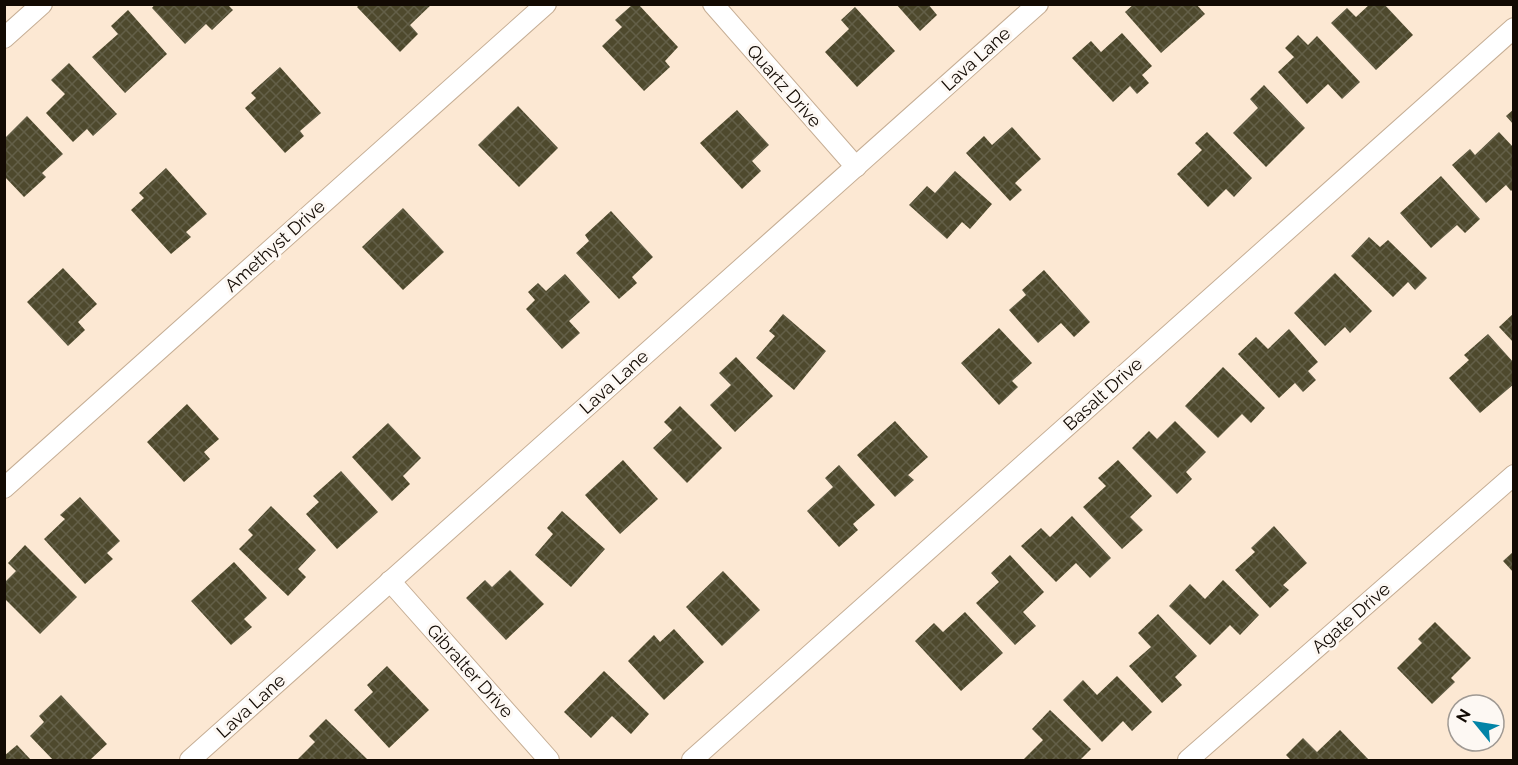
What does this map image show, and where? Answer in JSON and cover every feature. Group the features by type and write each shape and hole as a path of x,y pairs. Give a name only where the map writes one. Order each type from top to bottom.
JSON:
{"street":[{"path":"4,38 42,4"},
{"name":"Amethyst Drive","path":"4,488 546,4"},
{"name":"Quartz Drive","path":"713,4 856,166"},
{"name":"Lava Lane","path":"190,760 1038,4"},
{"name":"Basalt Drive","path":"692,760 1514,28"},
{"name":"Agate Drive","path":"1188,760 1514,475"},
{"name":"Gibralter Drive","path":"390,581 549,760"}],"building":[{"path":"155,4 227,4 233,10 212,30 206,24 185,44 152,8"},
{"path":"360,4 432,4 410,25 418,34 400,52 357,7"},
{"path":"896,4 928,4 937,15 920,31"},
{"path":"1134,4 1196,4 1205,14 1161,53 1125,12"},
{"path":"1370,4 1384,4 1413,35 1376,70 1331,23 1347,8 1356,17"},
{"path":"632,5 639,5 678,47 665,61 670,67 644,91 602,46 622,27 615,20"},
{"path":"855,7 895,51 857,87 825,52 849,29 841,20"},
{"path":"128,10 167,54 125,93 92,57 118,34 111,26"},
{"path":"1122,33 1152,66 1142,75 1149,83 1137,94 1130,86 1113,102 1072,58 1091,41 1101,52"},
{"path":"1298,35 1308,45 1317,36 1360,82 1342,99 1328,84 1307,104 1278,72 1294,57 1285,48"},
{"path":"69,63 117,114 93,136 87,129 73,142 46,113 65,94 51,80"},
{"path":"280,67 321,113 300,131 304,136 285,153 245,108 256,98 251,93"},
{"path":"1264,85 1305,128 1266,167 1233,133 1258,108 1250,99"},
{"path":"518,106 558,148 519,187 478,145"},
{"path":"1514,109 1514,125 1506,116"},
{"path":"737,110 769,145 752,161 761,171 742,189 700,143"},
{"path":"27,116 63,154 42,173 46,177 24,197 5,177 5,138"},
{"path":"1012,127 1041,159 1015,183 1022,190 1010,201 966,153 984,136 992,145"},
{"path":"1207,132 1252,178 1234,197 1226,189 1208,207 1177,174 1202,150 1195,143"},
{"path":"1499,132 1514,148 1514,188 1511,191 1506,185 1486,203 1452,165 1470,149 1475,155"},
{"path":"166,168 207,214 186,232 191,237 171,254 131,210 144,198 139,193"},
{"path":"955,171 992,204 970,229 962,222 947,239 909,205 927,186 935,193"},
{"path":"1441,176 1480,219 1465,233 1457,225 1431,248 1400,213"},
{"path":"403,208 444,252 403,290 362,247"},
{"path":"611,211 653,257 632,277 637,283 619,299 576,253 589,241 585,235"},
{"path":"1369,237 1380,247 1388,240 1427,278 1415,290 1408,282 1393,297 1351,256"},
{"path":"63,268 97,304 78,322 85,330 68,346 27,302"},
{"path":"1044,270 1090,322 1074,337 1061,323 1038,343 1009,310 1026,295 1022,290"},
{"path":"1335,273 1372,311 1350,333 1345,327 1325,346 1294,313"},
{"path":"565,274 590,302 569,321 580,333 562,349 526,309 535,300 528,292 538,283 546,291"},
{"path":"1514,313 1514,343 1499,327"},
{"path":"783,314 826,351 794,390 756,358 775,336 769,331"},
{"path":"999,328 1032,363 1012,381 1018,387 999,405 961,363"},
{"path":"1289,329 1318,362 1308,371 1316,380 1303,392 1295,383 1279,398 1238,354 1256,337 1268,349"},
{"path":"1488,334 1514,363 1514,384 1480,413 1449,378 1469,360 1464,355"},
{"path":"736,357 773,396 735,432 710,405 731,385 719,373"},
{"path":"1223,367 1265,408 1251,423 1242,414 1218,438 1185,406"},
{"path":"187,404 219,439 204,452 210,459 184,482 147,442"},
{"path":"680,406 722,448 687,483 653,448 672,430 664,422"},
{"path":"895,421 928,457 908,475 914,480 895,497 857,455"},
{"path":"1175,421 1206,452 1186,472 1192,479 1177,494 1132,448 1149,431 1157,439"},
{"path":"388,423 421,458 403,476 410,484 392,501 352,457"},
{"path":"623,460 658,499 620,534 585,495"},
{"path":"1118,460 1152,496 1130,517 1143,530 1122,549 1083,507 1106,486 1098,478"},
{"path":"839,465 875,505 853,524 858,530 839,547 807,511 833,487 825,478"},
{"path":"341,471 378,512 337,549 306,514 319,502 313,496"},
{"path":"80,497 120,541 107,553 113,559 85,584 44,539 65,519 60,515"},
{"path":"271,506 316,550 298,569 306,577 288,596 239,549 253,535 248,530"},
{"path":"562,511 605,549 571,587 535,555 553,534 547,528"},
{"path":"1072,516 1111,558 1090,578 1076,563 1056,582 1021,546 1041,528 1050,537"},
{"path":"1274,526 1307,563 1283,585 1289,590 1270,608 1235,570 1255,552 1251,548"},
{"path":"25,545 77,597 40,634 4,598 4,583 16,571 8,563"},
{"path":"1514,551 1514,573 1503,561"},
{"path":"1010,555 1044,592 1023,612 1036,626 1015,645 976,603 999,582 991,573"},
{"path":"234,562 267,598 244,619 252,627 231,645 191,601"},
{"path":"510,570 544,604 506,640 466,598 485,580 492,587"},
{"path":"723,571 760,610 722,646 686,607"},
{"path":"1223,580 1259,615 1240,635 1230,625 1210,645 1169,606 1190,584 1205,599"},
{"path":"965,612 1003,653 961,691 915,641 934,623 943,632"},
{"path":"1158,614 1197,656 1175,677 1182,685 1162,703 1129,666 1151,647 1138,633"},
{"path":"1435,622 1471,658 1451,678 1455,682 1432,704 1397,668 1422,643 1418,639"},
{"path":"674,629 704,662 664,700 628,661 654,635 660,642"},
{"path":"387,666 429,710 389,748 354,710 373,692 367,685"},
{"path":"604,671 649,714 631,734 612,716 591,738 564,712"},
{"path":"1117,676 1152,712 1132,731 1123,721 1102,742 1063,700 1083,680 1097,695"},
{"path":"61,695 107,744 91,759 93,760 53,760 30,736 44,722 39,716"},
{"path":"1050,710 1091,749 1080,760 1023,760 1043,740 1032,729"},
{"path":"326,719 368,760 297,760 315,742 309,736"},
{"path":"1340,730 1369,760 1291,760 1286,755 1303,738 1317,752"},
{"path":"17,745 31,760 4,760 4,756"}]}
